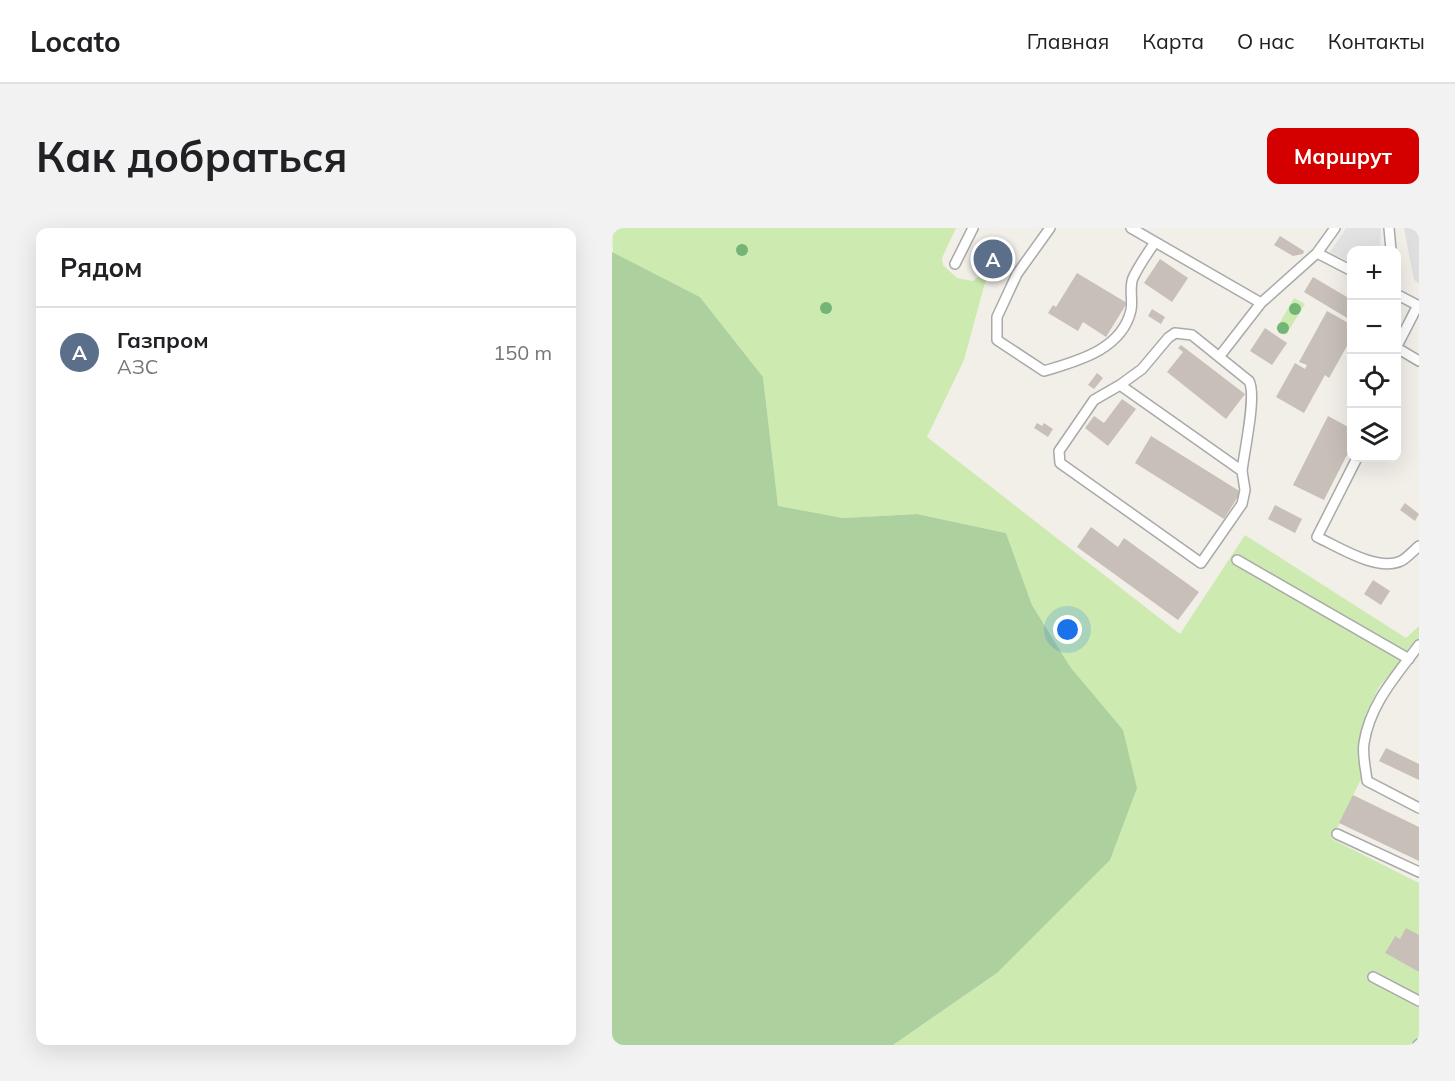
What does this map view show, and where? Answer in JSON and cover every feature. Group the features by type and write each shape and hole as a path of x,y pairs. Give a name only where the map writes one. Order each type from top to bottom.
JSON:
{"lane":[{"path":"955,264 973,228"},
{"path":"1050,228 1017,274 997,317 997,340 1044,371 1085,359 1114,341 1131,311 1132,280 1155,242"},
{"path":"1131,228 1261,303"},
{"path":"1219,357 1261,303 1317,253 1335,228"},
{"path":"1389,228 1391,246"},
{"path":"1317,253 1347,268"},
{"path":"1401,296 1419,305 1401,340"},
{"path":"1175,333 1192,335 1249,381 1253,390 1242,471 1245,490 1242,504 1201,563 1059,463 1059,451 1094,400 1120,384 1142,369 1175,333"},
{"path":"1401,350 1419,361"},
{"path":"1120,384 1242,471"},
{"path":"1355,462 1317,537 1362,559 1382,564 1401,561 1419,546"},
{"path":"1237,560 1409,659"},
{"path":"1419,645 1380,697 1371,717 1364,744 1367,781 1419,808"},
{"path":"1337,834 1419,872"},
{"path":"1373,977 1419,1001"}],"shaded area":[{"path":"1346,228 1381,228 1380,246 1347,246 1347,261 1330,252"},
{"path":"1404,228 1419,228 1419,283 1414,280"}],"green space":[{"path":"612,228 956,228 942,258 943,265 957,278 973,281 989,268 964,360 927,437 1180,634 1245,535 1406,638 1419,626 1419,638 1379,687 1366,714 1362,731 1363,775 1332,839 1419,883 1419,935 1400,939 1394,937 1385,953 1419,972 1419,1039 1415,1045 893,1045 997,973 1071,668 1032,605 1006,533 917,514 843,518 778,507 763,377 700,297 613,253"},
{"path":"612,252 700,297 763,377 778,506 843,518 917,514 1006,533 1032,605 1071,668 1123,730 1137,788 1110,860 997,973 893,1045 612,1045"},
{"path":"1294,298 1305,304 1286,335 1276,329"}],"building":[{"path":"1280,236 1304,251 1303,254 1293,256 1274,245"},
{"path":"1001,252 1014,260 1003,276 990,268"},
{"path":"1160,259 1188,278 1172,302 1144,283"},
{"path":"1077,273 1127,303 1106,337 1083,322 1078,331 1048,313 1053,305 1056,307"},
{"path":"1313,277 1347,297 1347,318 1304,292"},
{"path":"1152,309 1165,317 1161,324 1148,316"},
{"path":"1327,311 1347,322 1347,346 1329,378 1325,375 1304,413 1276,397 1295,363 1305,369 1307,365 1299,362"},
{"path":"1265,328 1287,343 1272,365 1250,351"},
{"path":"1181,345 1245,394 1226,419 1167,372 1183,352 1178,348"},
{"path":"1097,373 1103,378 1094,389 1088,385"},
{"path":"1122,399 1136,409 1108,446 1085,428 1094,416 1104,423"},
{"path":"1328,416 1347,426 1347,455 1324,500 1293,485"},
{"path":"1037,423 1042,426 1044,423 1053,429 1048,437 1034,428"},
{"path":"1151,436 1241,492 1224,519 1135,463"},
{"path":"1405,503 1419,514 1415,521 1400,510"},
{"path":"1275,505 1302,519 1295,533 1268,519"},
{"path":"1091,527 1118,547 1124,538 1199,592 1178,620 1077,547"},
{"path":"1373,580 1390,591 1381,605 1364,594"},
{"path":"1386,748 1419,764 1419,780 1379,761"},
{"path":"1353,795 1419,827 1419,861 1339,823"},
{"path":"1406,928 1419,935 1419,972 1385,953 1395,936 1400,939"}],"place":[{"name":"Газпром","path":"993,259"}]}
